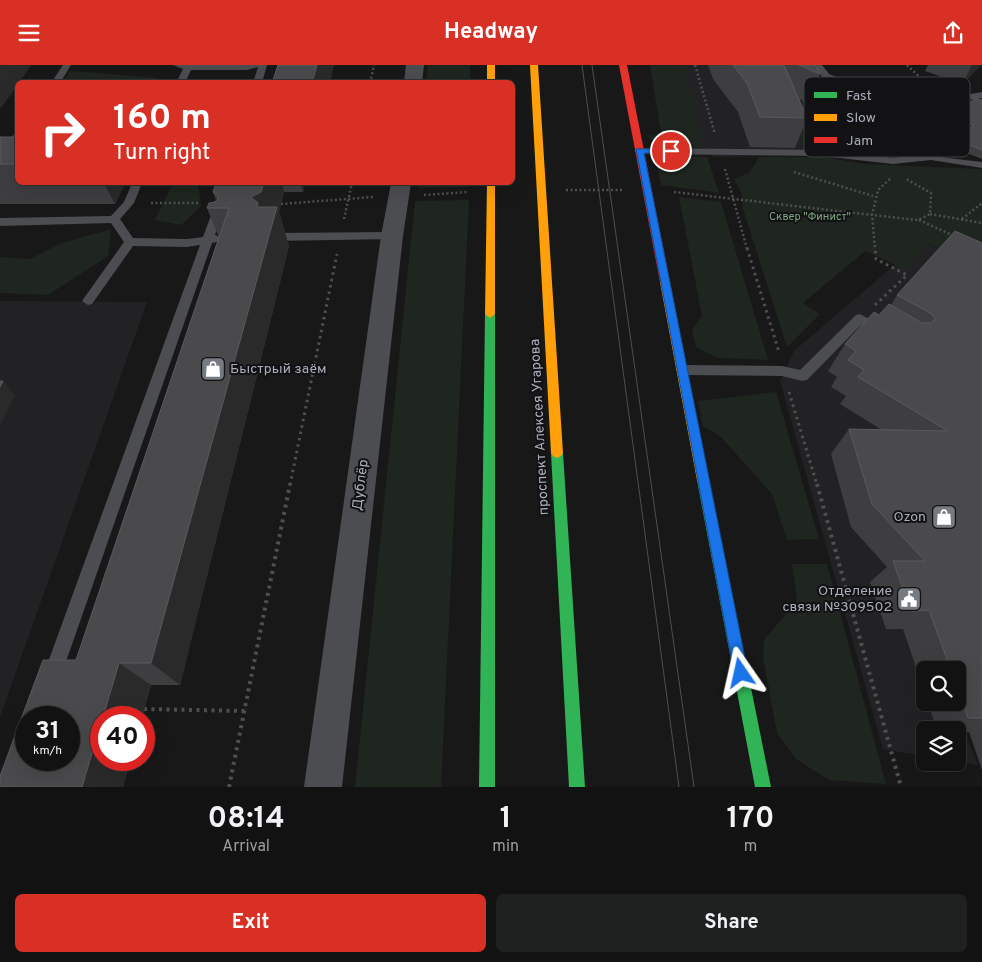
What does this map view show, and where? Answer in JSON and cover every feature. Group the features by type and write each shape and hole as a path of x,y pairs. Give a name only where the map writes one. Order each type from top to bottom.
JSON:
{"main road":[{"path":"491,65 491,80"},
{"name":"проспект Алексея Угарова","path":"534,65 577,787"},
{"path":"623,65 763,787"},
{"path":"487,787 491,185"}],"street":[{"path":"413,80 415,65"},
{"name":"Дублёр","path":"323,787 392,235 400,189"}],"lane":[{"path":"57,80 67,65"},
{"path":"177,65 188,67 247,67 256,65"},
{"path":"259,80 263,65"},
{"path":"818,65 828,77"},
{"path":"182,80 188,67"},
{"path":"15,139 0,160 8,166 15,166"},
{"path":"639,151 804,153"},
{"path":"858,157 893,161 931,157 982,165"},
{"path":"0,223 114,219 129,203 136,185"},
{"path":"47,690 227,185"},
{"path":"114,219 130,242"},
{"path":"272,237 392,235"},
{"path":"130,242 187,243 226,236"},
{"path":"88,301 130,242"},
{"path":"682,370 782,371 802,376 860,318 892,337"}],"path":[{"path":"371,80 374,65"},
{"path":"695,65 731,197 837,552 901,787"},
{"path":"907,65 919,77"},
{"path":"791,171 873,196 872,215 876,259 907,275 860,318"},
{"path":"904,178 917,183 931,193 930,214"},
{"path":"230,787 352,185"},
{"path":"281,204 349,197 400,189 468,191"},
{"path":"541,190 646,190 731,197 918,220 955,236"},
{"path":"129,203 222,203"},
{"path":"962,219 982,203"},
{"path":"918,220 930,214 982,223"},
{"path":"155,709 245,711"}],"shaded area":[{"path":"675,65 753,65 760,83 804,141 804,155 714,157 697,142"},
{"path":"928,244 979,267 926,661 916,661 916,711 957,711 961,721 916,721 916,754 883,749 780,381 794,351 897,263"},
{"path":"0,301 147,302 0,717"},
{"path":"966,734 978,765 966,763"}],"green space":[{"path":"428,65 470,65 470,80 426,80"},
{"path":"650,65 684,65 704,148 667,146 647,136 661,133"},
{"path":"70,71 158,78 157,80 64,80"},
{"path":"788,94 804,101 804,147 795,148 774,96"},
{"path":"676,156 707,157 719,193 661,185 657,166 663,159"},
{"name":"Сквер \"Финист\"","path":"759,157 823,157 864,164 982,169 982,264 979,267 929,244 905,269 865,251 803,303 820,314 787,347 743,209 742,194 734,179 750,172"},
{"path":"172,185 198,185 201,206 181,225 155,220"},
{"path":"418,185 469,185 469,187 418,188"},
{"path":"679,197 721,202 768,360 718,358 696,347 692,330 702,316"},
{"path":"469,200 441,787 355,787 415,201"},
{"path":"111,229 108,256 48,295 0,293 0,257 30,259 62,243"},
{"path":"776,392 819,539 787,540 772,494 720,436 703,426 698,401"},
{"path":"792,564 827,564 886,784 829,780 796,759 777,733 763,658 764,640 797,601"}],"building":[{"path":"278,65 317,65 313,80 273,80"},
{"path":"733,65 784,65 804,111 804,118 760,117 747,83"},
{"path":"799,65 815,65 820,74"},
{"path":"975,98 982,100 982,150 970,145 970,129 974,125 970,123 970,103"},
{"path":"0,137 15,137 15,164 0,164"},
{"path":"215,185 263,185 261,192 251,197 258,203 257,207 277,207 151,663 119,663 106,706 90,706 90,760 82,787 0,787 0,776 15,736 15,771 80,771 80,706 26,706 43,660 76,660 229,208 207,208 209,203 215,202 219,198 213,192"},
{"path":"955,231 982,243 982,718 968,718 966,711 966,661 948,661 929,610 911,611 893,561 925,561 872,504 849,429 948,431 858,377 864,370 848,360 856,351 845,344 874,312 879,315 889,304 922,323 931,323 935,319 932,314 897,295"}],"tram line":[{"path":"582,65 679,787"},
{"path":"592,65 694,787"}],"traffic: fast":[{"path":"487,787 490,314"},
{"path":"557,453 577,787"},
{"path":"703,480 763,787"}],"traffic: slow":[{"path":"491,65 491,80"},
{"path":"534,65 557,453"},
{"path":"490,314 491,185"},
{"path":"665,282 703,480"}],"traffic: jam":[{"path":"623,65 665,282"}],"place":[{"name":"Быстрый заём","path":"213,369"},
{"name":"Ozon","path":"944,517"},
{"name":"Отделение связи №309502","path":"909,599"}],"route":[{"path":"671,151 639,151 741,673"}]}
